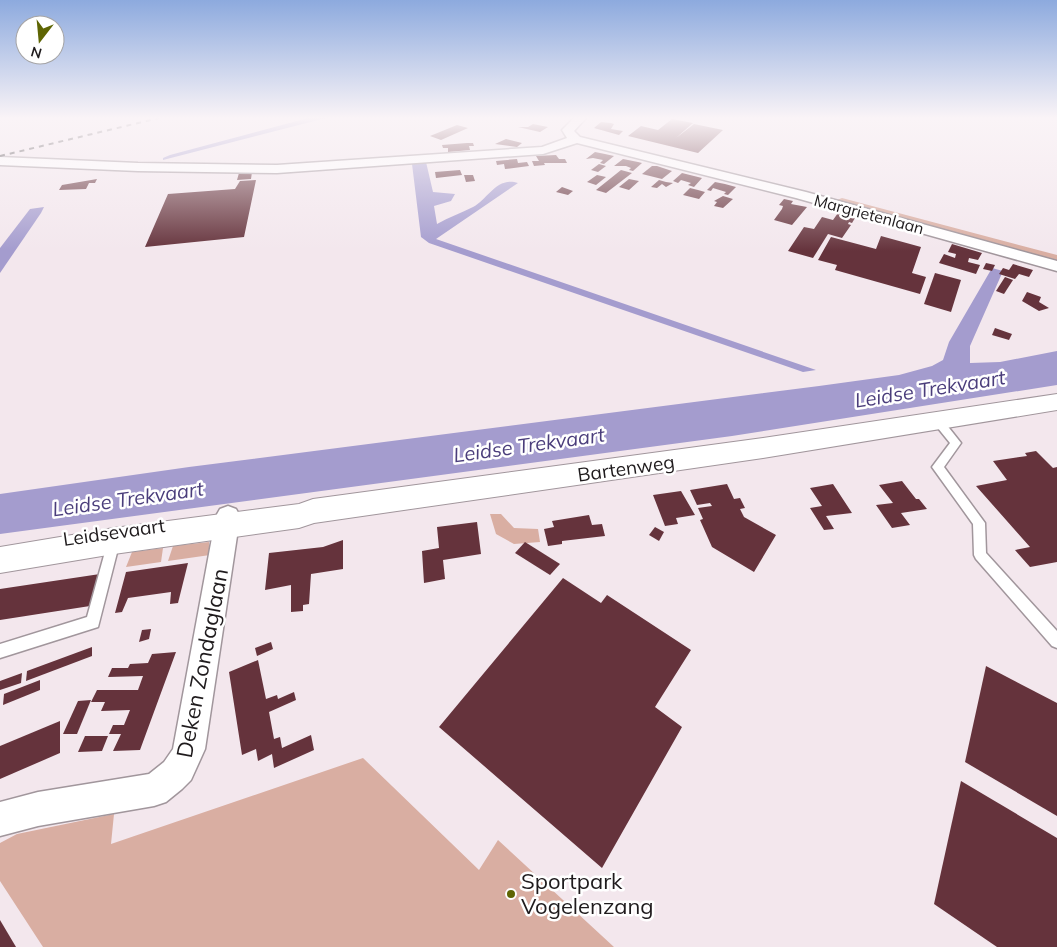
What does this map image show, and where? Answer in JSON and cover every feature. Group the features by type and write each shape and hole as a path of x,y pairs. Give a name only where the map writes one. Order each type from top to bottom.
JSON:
{"main road":[{"name":"Bartenweg","path":"228,521 299,516 313,511 938,422 1057,402"},
{"name":"Leidsevaart","path":"0,550 228,521"},
{"name":"Leidsevaart","path":"0,560 115,536"}],"street":[{"path":"27,162 138,167 277,168 363,162"},
{"name":"Margrietenlaan","path":"676,162 1057,266"},
{"name":"Deken Zondaglaan","path":"0,819 38,809 154,790 167,782 180,770 188,749 228,521"}],"lane":[{"path":"938,422 956,443 938,467 979,524 980,554 1057,641"},
{"path":"0,651 93,622 115,536"}],"shaded area":[{"path":"842,198 1057,255 1057,262 837,200"},
{"path":"490,514 501,514 514,528 538,529 540,542 514,544 496,534"},
{"path":"209,542 210,555 168,561 173,546"},
{"path":"163,548 161,562 126,567 132,552"},
{"path":"363,758 479,870 498,840 614,947 43,947 0,881 0,843 17,834 114,814 111,844"}],"water":[{"path":"426,162 433,192 455,194 451,201 434,206 437,224 473,207 498,185 511,182 518,183 436,239 816,370 803,372 429,243 421,237 412,164"},
{"path":"44,207 0,273 0,248 30,209"},
{"name":"Leidse Trekvaart","path":"992,268 1003,271 970,346 970,363 1000,362 1057,351 1057,385 732,436 0,534 0,494 189,467 899,375 932,366 943,360 949,342"}],"building":[{"path":"496,162 527,162 529,166 505,169 504,164 497,165"},
{"path":"532,162 567,163 544,163 545,165 534,166"},
{"path":"619,162 642,163 633,171 629,170 631,168 626,166 614,166"},
{"path":"599,164 606,166 598,172 591,170"},
{"path":"652,166 672,171 662,179 642,174"},
{"path":"460,170 462,175 436,178 435,172"},
{"path":"621,170 632,173 606,193 596,190"},
{"path":"252,172 251,179 237,180 239,173"},
{"path":"682,173 702,178 694,187 688,185 691,183 681,180 678,183 673,181"},
{"path":"464,175 473,175 475,181 466,182"},
{"path":"597,175 606,177 596,185 587,182"},
{"path":"97,179 95,183 89,183 86,189 59,190 62,185"},
{"path":"629,179 639,181 629,190 619,187"},
{"path":"256,180 244,237 145,247 168,194 235,189 240,181"},
{"path":"659,180 673,183 666,187 662,184 657,188 651,187"},
{"path":"715,182 736,187 728,195 724,194 726,192 713,188 711,191 707,190"},
{"path":"562,187 573,191 568,195 556,192"},
{"path":"690,188 705,192 699,199 683,195"},
{"path":"723,196 733,199 723,208 714,206 717,202 714,201"},
{"path":"784,199 793,201 791,204 807,207 792,225 774,220 782,209 783,206 779,205"},
{"path":"838,213 855,218 852,223 849,222 848,224 851,225 842,238 828,234 813,258 788,251 804,227 814,229 822,217 833,220"},
{"path":"881,236 921,247 912,273 926,277 920,294 835,270 837,265 818,260 831,237 876,249"},
{"path":"952,244 982,253 978,260 969,258 968,262 980,265 976,274 939,263 944,254 955,258 956,254 948,252"},
{"path":"986,263 995,265 992,271 983,269"},
{"path":"1013,264 1033,270 1029,277 1019,274 1015,279 999,274 1003,268 1009,270"},
{"path":"935,273 961,280 951,312 924,304"},
{"path":"1005,277 1013,280 1004,294 996,291"},
{"path":"1027,292 1041,297 1039,302 1049,308 1039,311 1022,301"},
{"path":"995,328 1012,334 1009,340 992,335"},
{"path":"1036,451 1053,468 1057,467 1057,562 1030,567 1015,550 1030,547 976,486 1007,480 993,461 1027,456 1025,453"},
{"path":"902,481 916,499 919,499 927,509 901,513 910,525 892,528 876,505 893,503 879,485"},
{"path":"727,484 734,499 740,498 745,508 740,509 744,517 776,535 754,572 712,547 700,520 703,519 698,508 712,506 710,503 697,505 690,490"},
{"path":"833,484 852,513 826,516 834,529 824,530 810,508 822,506 810,488"},
{"path":"681,491 695,515 676,518 678,524 665,526 653,495"},
{"path":"589,515 592,525 602,524 605,536 562,541 562,544 548,546 544,529 554,527 552,521"},
{"path":"477,522 481,554 443,560 445,579 424,583 422,551 439,548 437,527"},
{"path":"655,527 664,532 659,541 649,535"},
{"path":"343,540 343,569 311,574 309,604 303,605 303,611 291,612 291,585 265,590 269,553 323,547"},
{"path":"525,542 560,564 550,575 515,553"},
{"path":"188,563 178,603 170,604 171,592 128,598 122,612 115,613 126,572"},
{"path":"100,574 90,606 0,620 0,589"},
{"path":"563,578 601,603 607,595 691,650 655,707 682,727 602,868 439,727"},
{"path":"151,629 149,639 139,642 142,630"},
{"path":"271,642 273,649 257,656 255,648"},
{"path":"92,647 92,656 26,681 27,671"},
{"path":"176,652 140,750 113,751 121,734 109,734 113,725 124,725 130,710 101,711 105,702 91,702 97,690 138,690 143,676 108,677 112,668 128,668 130,664 148,663 152,654"},
{"path":"258,660 266,699 277,695 278,699 294,692 296,700 269,712 274,739 280,737 282,748 311,735 314,750 274,768 272,754 258,761 256,749 242,755 229,672"},
{"path":"986,666 1057,703 1057,816 965,762"},
{"path":"22,673 21,683 0,690 0,681"},
{"path":"40,680 40,690 3,705 4,694"},
{"path":"91,700 77,734 63,734 78,701"},
{"path":"60,721 60,753 0,779 0,746"},
{"path":"85,736 108,736 102,751 78,752"},
{"path":"961,781 1057,838 1057,947 997,947 934,904"},
{"path":"0,920 16,947 0,947"}],"place":[{"name":"Sportpark Vogelenzang","path":"511,894"}]}
